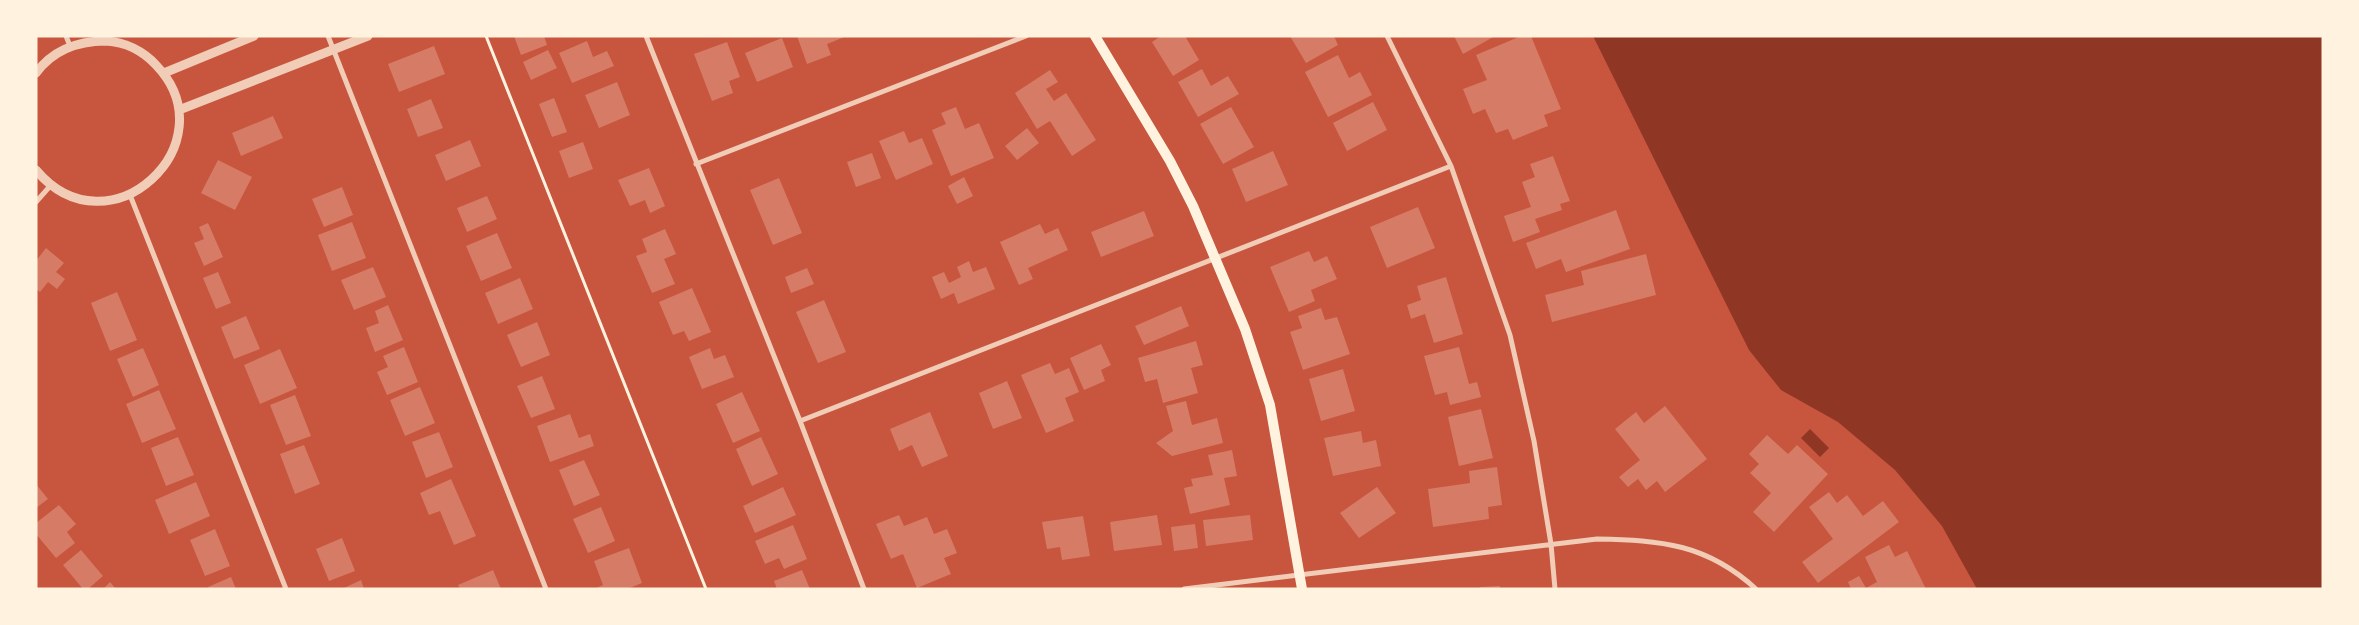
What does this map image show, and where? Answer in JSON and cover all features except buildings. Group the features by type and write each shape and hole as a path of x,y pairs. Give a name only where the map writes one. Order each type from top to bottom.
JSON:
{"main road":[{"path":"1095,36 1170,161 1215,258 1245,329 1270,405 1302,589"}],"street":[{"path":"66,36 70,46"},
{"path":"164,73 254,36"},
{"path":"328,36 546,589"},
{"path":"179,110 368,36"},
{"path":"646,36 800,421 864,589"},
{"path":"696,164 1026,36"},
{"path":"1387,36 1451,166 1510,335 1534,441 1551,544 1555,589"},
{"path":"36,72 54,55 70,46 90,41 111,42 132,47 150,58 164,73 174,90 179,110 179,131 174,151 163,169 148,184 130,195 108,202 89,201 68,196 51,185 36,170"},
{"path":"800,421 1451,166"},
{"path":"36,202 51,185"},
{"path":"130,195 286,589"},
{"path":"1184,589 1597,539 1643,540 1682,546 1713,558 1756,589"}],"path":[{"path":"486,36 706,589"}],"shaded area":[{"path":"1593,36 2323,36 2323,589 1977,589 1942,526 1895,470 1838,422 1781,390 1749,350"},
{"path":"1810,429 1829,448 1820,457 1801,438"}]}
